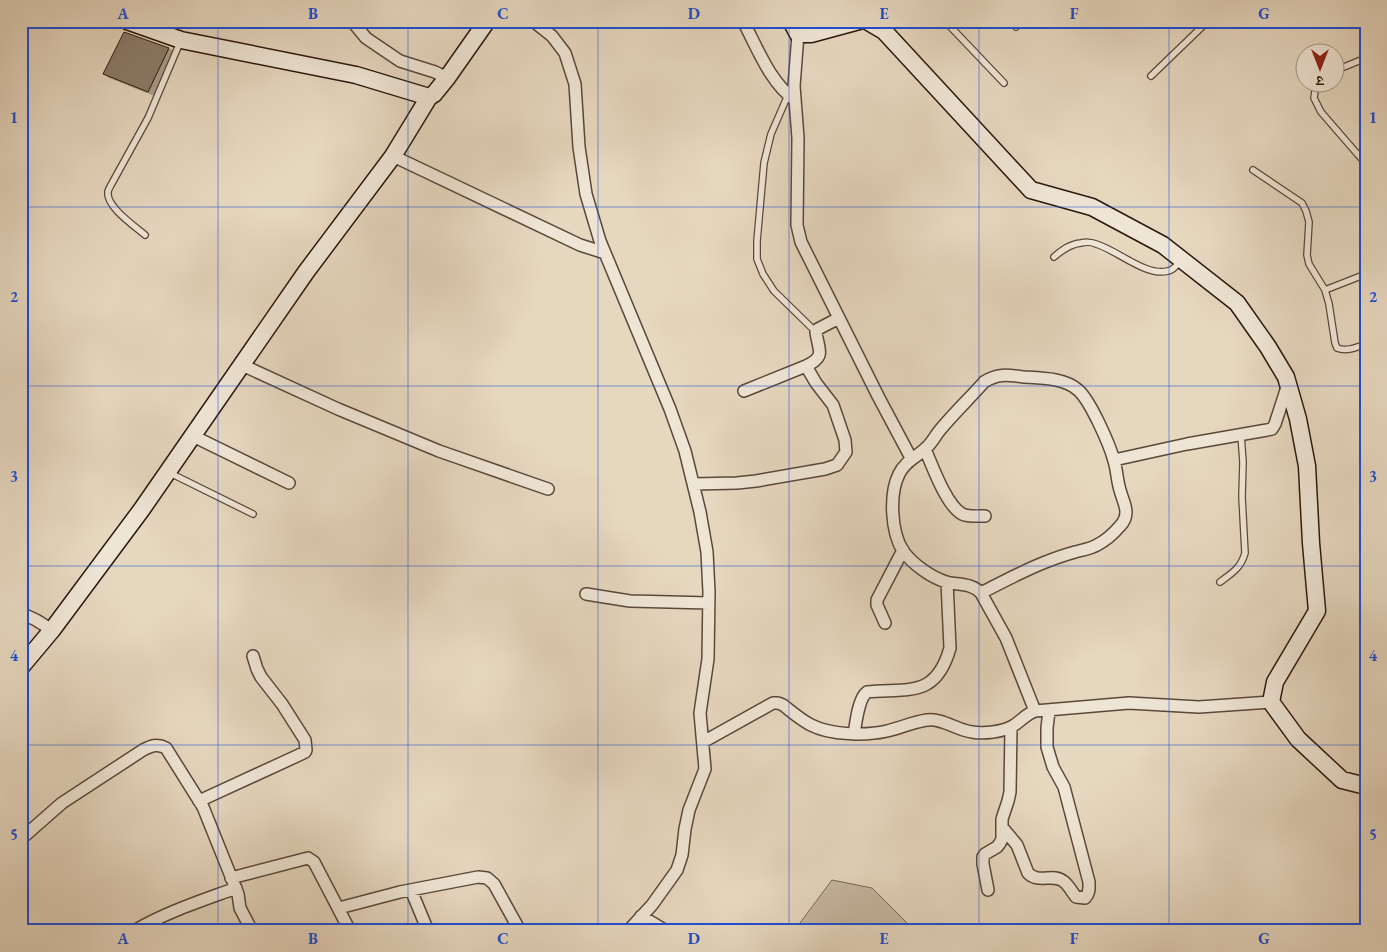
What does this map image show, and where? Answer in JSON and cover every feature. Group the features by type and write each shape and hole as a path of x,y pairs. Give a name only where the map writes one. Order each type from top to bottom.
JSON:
{"main road":[{"path":"127,21 181,40 356,75 429,97"},
{"path":"21,666 52,630 142,509 306,272 394,156 429,97 434,94 447,78 487,21"},
{"path":"795,28 811,34 859,21"},
{"path":"867,21 884,30 1031,190 1092,206 1162,245 1237,303 1268,346 1286,377 1298,419 1307,466 1311,543 1318,611 1275,682 1271,702 1298,739 1342,780 1366,786"}],"street":[{"path":"352,21 366,38 400,61 435,72 447,78"},
{"path":"533,21 552,36 565,53 574,84 579,147 586,194 600,241 670,409 685,451 694,484 707,552 709,603 708,659 700,713 705,769 690,810 677,870 652,905 628,931"},
{"path":"743,21 772,76 791,97"},
{"path":"795,28 794,86 791,97 798,138 797,226 801,242 911,458"},
{"path":"394,156 580,245 605,253"},
{"path":"744,391 806,366 816,360 820,352 816,332 818,329 839,318"},
{"path":"242,365 338,409 438,451 548,489"},
{"path":"694,484 756,481 825,469 837,465 846,452 845,440 833,405 806,366"},
{"path":"982,593 1022,572 1059,557 1096,546 1104,541 1125,519 1125,505 1114,460 1090,406 1078,389 1069,384 1044,378 1005,375 997,375 990,378 984,382 940,430 925,449 904,465 894,487 892,501 897,535 903,550 934,578 973,587 982,593 1006,638 1035,711"},
{"path":"1114,460 1187,444 1272,429 1288,384"},
{"path":"193,436 289,483"},
{"path":"925,449 940,485 949,500 964,515 985,516"},
{"path":"885,623 878,600 903,550"},
{"path":"854,734 864,694 867,692 913,689 924,686 939,674 950,648 947,582"},
{"path":"586,594 630,601 709,603"},
{"path":"21,613 52,630"},
{"path":"199,801 299,755 306,750 305,740 282,704 261,677 253,656"},
{"path":"703,742 774,703 778,703 812,726 826,730 865,734 887,731 929,720 938,720 960,730 973,732 1000,731 1011,727 1028,713 1035,711 1129,703 1199,707 1271,702"},
{"path":"1002,827 1017,845 1031,876 1038,879 1061,879 1076,897 1085,898 1088,895 1089,882 1071,812 1064,787 1053,767 1048,747 1047,728 1049,710"},
{"path":"988,890 983,857 997,846 1002,839 1002,820 1010,792 1011,727"},
{"path":"21,839 62,803 150,746 160,745 166,748 202,807 234,883 240,900 240,908 252,931"},
{"path":"134,931 150,921 234,883 308,858 314,862 350,931"},
{"path":"338,908 465,878 487,878 494,884 520,931"},
{"path":"411,890 428,931"},
{"path":"641,916 666,931"}],"lane":[{"path":"945,21 1004,83"},
{"path":"1016,27 1022,21"},
{"path":"1151,76 1208,21"},
{"path":"146,235 117,211 109,199 108,193 148,118 181,40"},
{"path":"1344,67 1366,58"},
{"path":"1315,92 1314,98 1321,112 1366,164"},
{"path":"791,97 771,134 764,163 756,241 757,259 763,274 774,291 816,332"},
{"path":"1359,157 1366,154"},
{"path":"1253,170 1302,203 1309,222 1307,255 1309,264 1325,290 1337,348 1348,349 1366,344"},
{"path":"1054,257 1071,245 1095,243 1148,269 1159,272 1175,268 1181,259"},
{"path":"1325,290 1366,274"},
{"path":"1220,582 1238,568 1243,561 1243,462 1241,435"},
{"path":"168,472 253,514"}],"shaded area":[{"path":"832,880 872,888 915,931 794,931"}],"building":[{"path":"124,32 169,48 148,92 103,74"}]}
